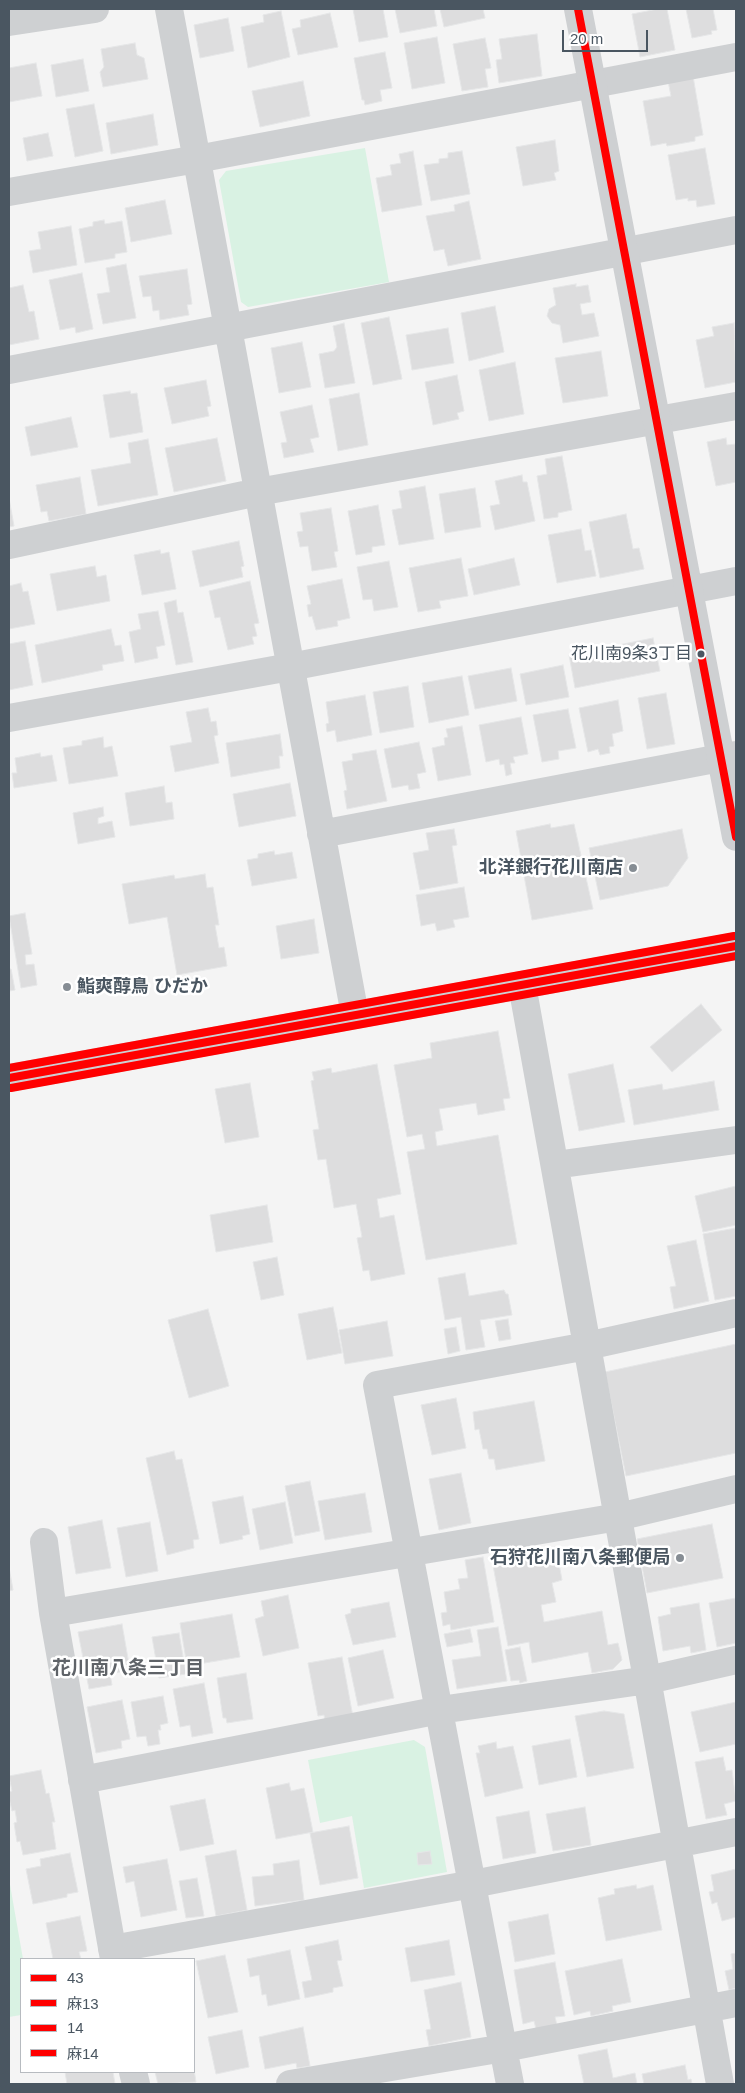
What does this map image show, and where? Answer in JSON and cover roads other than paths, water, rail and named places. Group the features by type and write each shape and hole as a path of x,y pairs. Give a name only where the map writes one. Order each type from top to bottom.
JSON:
{"main road":[{"path":"9,1078 736,946"}],"street":[{"path":"9,22 95,9"},
{"path":"169,9 355,1015"},
{"path":"578,9 689,589 729,756 736,837"},
{"path":"9,192 197,159 736,57"},
{"path":"9,370 228,329 624,250 736,230"},
{"path":"9,545 258,492 736,406"},
{"path":"9,718 290,668 736,581"},
{"path":"321,834 729,756"},
{"path":"522,985 720,2084"},
{"path":"555,1165 736,1140"},
{"path":"510,2084 377,1385 588,1346 736,1313"},
{"path":"53,1613 618,1517 736,1489"},
{"path":"44,1542 53,1613 113,1954 736,1832"},
{"path":"82,1780 440,1710 648,1680 736,1660"},
{"path":"290,2084 504,2048 736,2003"}],"place":[{"name":"花川南9条3丁目","path":"701,654"},
{"name":"北洋銀行花川南店","path":"633,868"},
{"name":"鮨爽醇鳥 ひだか","path":"67,987"},
{"name":"石狩花川南八条郵便局","path":"680,1558"}],"district":[{"name":"花川南八条三丁目","path":"128,1669"}]}
